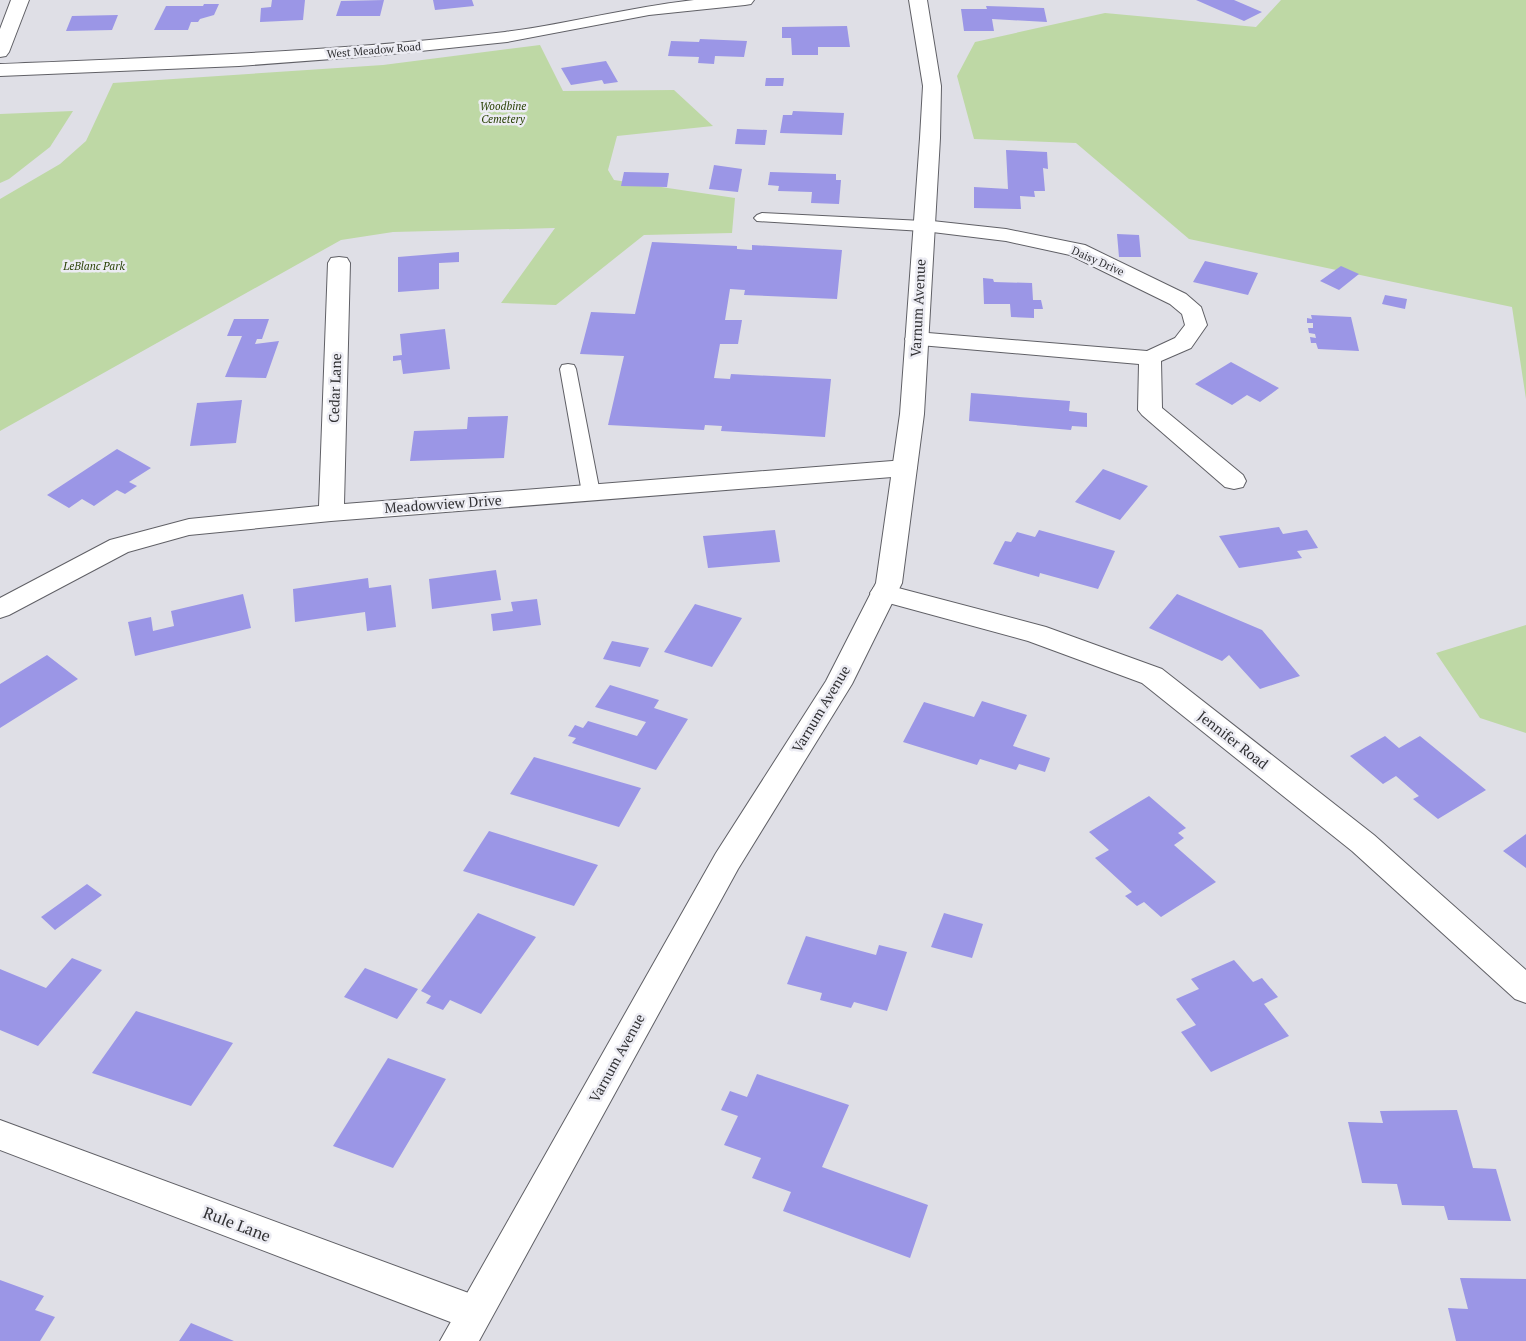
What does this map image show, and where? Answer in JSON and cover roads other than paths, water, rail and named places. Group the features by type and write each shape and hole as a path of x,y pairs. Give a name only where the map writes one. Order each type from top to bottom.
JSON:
{"street":[{"path":"0,52 20,0"},
{"name":"West Meadow Road","path":"0,70 239,60 372,51 507,37 649,10 745,0"},
{"name":"Varnum Avenue","path":"466,1327 727,861 838,684 888,583 912,414 930,138 932,86 918,0"},
{"name":"Daisy Drive","path":"916,339 1150,358 1183,343 1196,325 1193,312 1178,299 1077,250 1006,235 923,226"},
{"name":"Cedar Lane","path":"332,513 340,263"},
{"path":"1150,358 1150,410 1234,481"},
{"name":"Meadowview Drive","path":"0,609 119,546 189,527 332,513 905,468"},
{"name":"Jennifer Road","path":"883,594 1036,634 1152,676 1363,843 1526,990"},
{"name":"Rule Lane","path":"0,1135 466,1327"}],"lane":[{"path":"762,218 923,226"},
{"path":"568,369 591,493"}],"park label":[{"name":"Woodbine Cemetery","path":"503,112"},
{"name":"LeBlanc Park","path":"94,266"}]}
